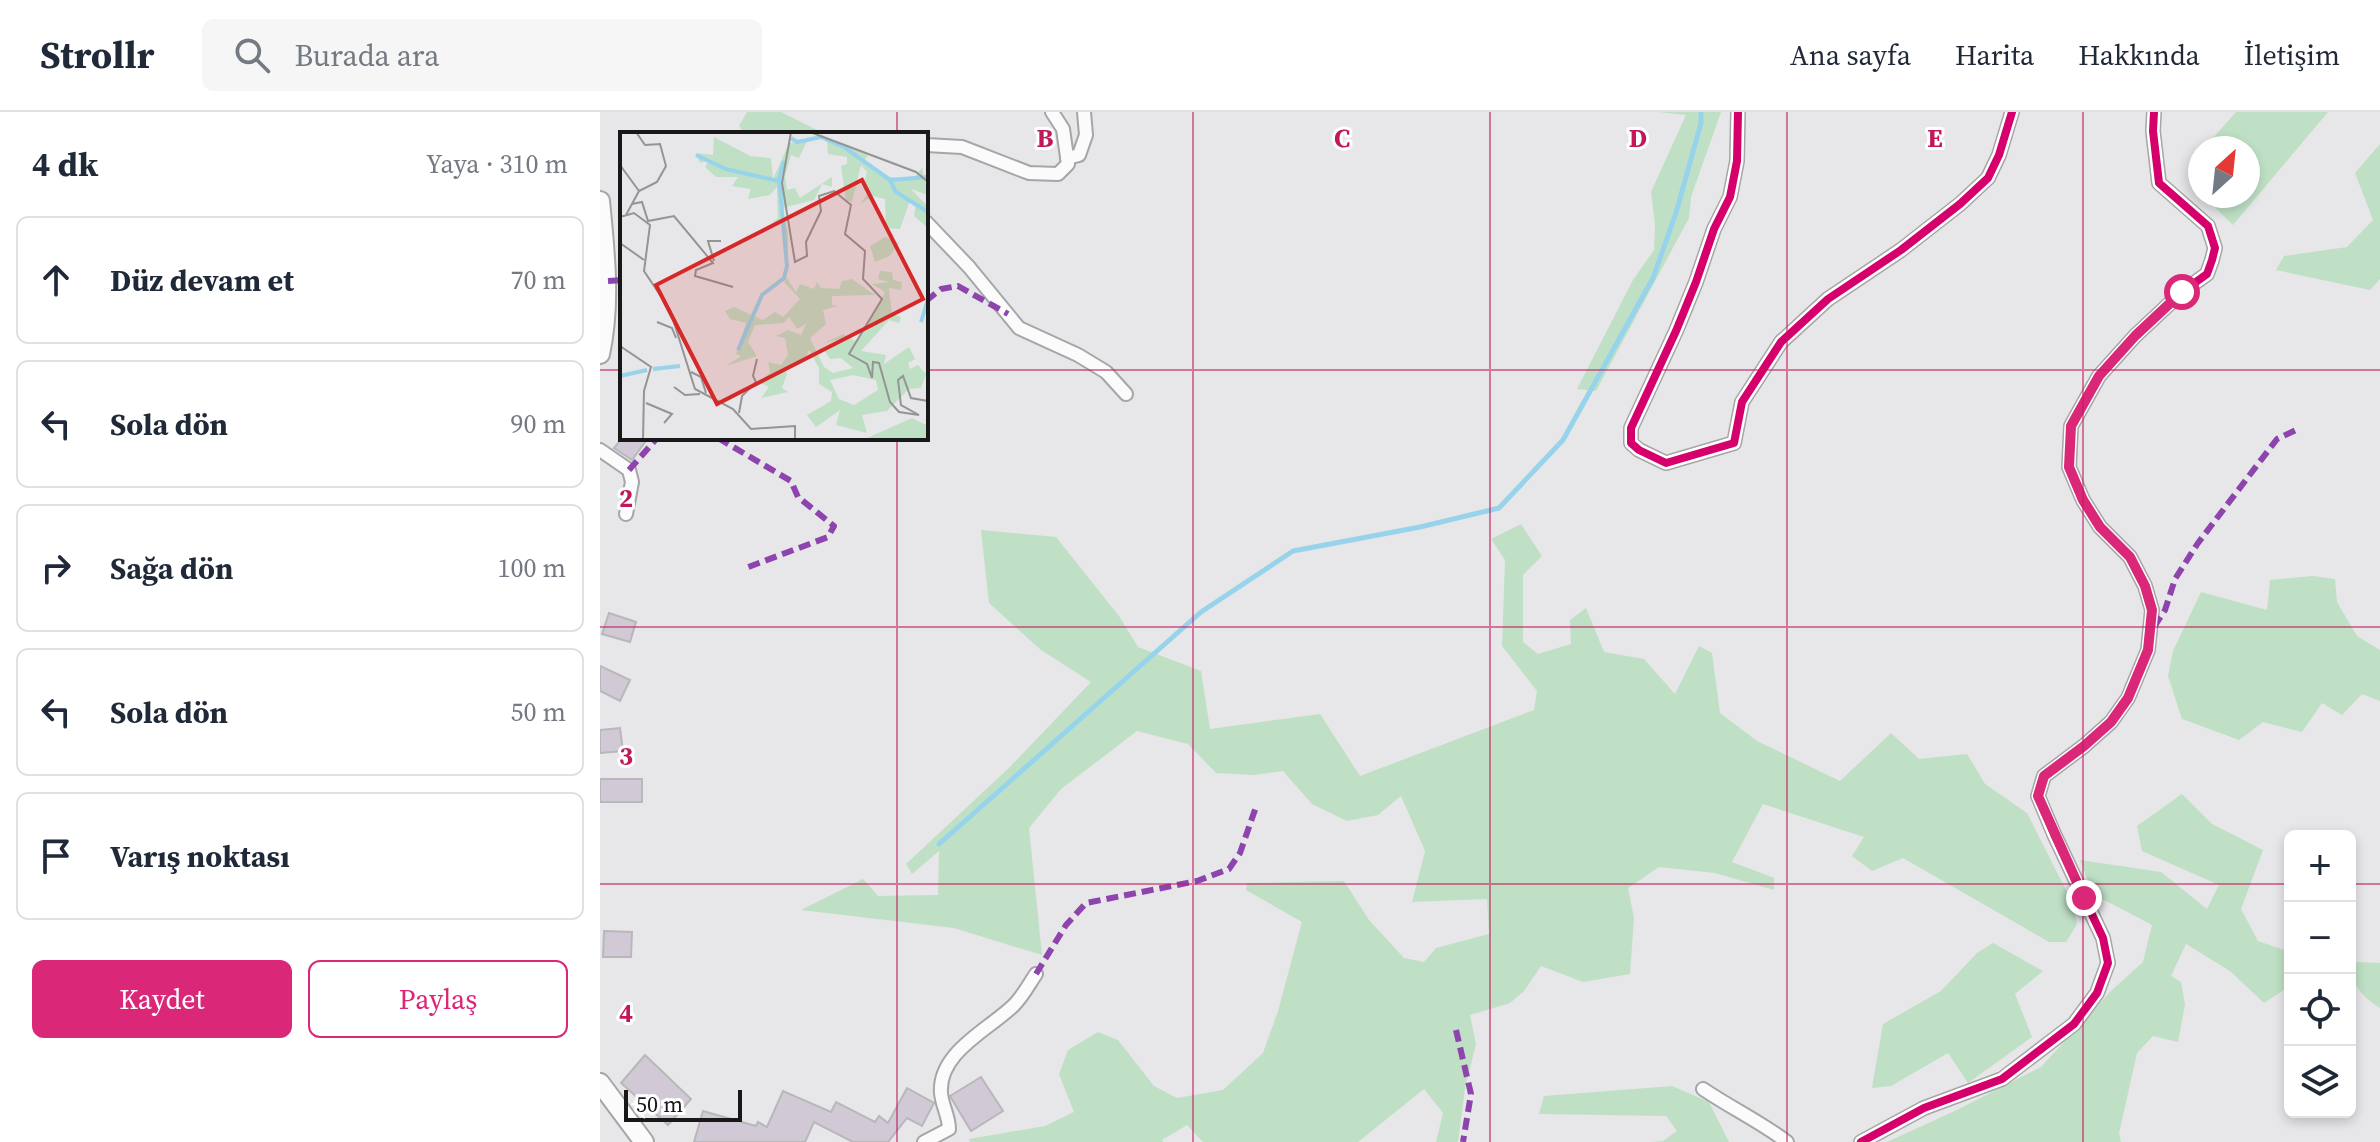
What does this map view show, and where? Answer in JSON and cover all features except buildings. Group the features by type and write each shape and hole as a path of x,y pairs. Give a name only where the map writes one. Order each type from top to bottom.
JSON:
{"main road":[{"path":"600,201 608,281 600,354"},
{"path":"600,1083 608,1101 644,1142"}],"street":[{"path":"928,145 962,147 1029,173 1058,174 1068,164 1063,129 1052,112"},
{"path":"1067,158 1079,155 1086,135 1084,112"},
{"path":"1738,112 1737,161 1730,197 1714,229 1676,331 1631,428 1631,443 1666,463 1734,443 1742,402 1781,342 1828,299 1901,250 1988,178 1999,155 2012,112"},
{"path":"1861,1142 1924,1108 2002,1079 2074,1024 2097,993 2108,963 2097,920 2038,796 2044,776 2111,722 2128,698 2148,650 2152,610 2145,586 2130,557 2100,527 2083,500 2069,467 2071,426 2099,376 2135,336 2182,292 2207,274 2215,248 2208,226 2159,183 2154,112"},
{"path":"928,224 969,267 1019,328 1078,355 1106,372 1126,394"},
{"path":"600,450 629,470 632,482 626,514"},
{"path":"924,1142 949,1129 941,1093 945,1072 959,1050 1016,1004 1036,974"},
{"path":"1703,1089 1765,1125 1787,1142"}],"green space":[{"path":"747,112 781,112 819,131 744,132 739,126"},
{"path":"1659,112 1721,112 1691,197 1689,218 1596,391 1577,389 1633,280 1654,250 1651,192 1686,115"},
{"path":"2236,112 2328,112 2260,193 2260,136 2215,136"},
{"path":"2380,144 2380,279 2370,290 2276,270 2284,256 2347,247 2373,220 2355,173"},
{"path":"2215,208 2247,208 2233,225"},
{"path":"1521,524 1542,556 1523,575 1523,642 1538,654 1571,644 1570,620 1586,608 1604,652 1644,659 1675,694 1699,646 1712,653 1720,713 1757,741 1840,781 1891,733 1919,759 1967,754 1985,784 2027,813 2072,902 2077,924 2066,942 2049,942 1903,858 1872,871 1852,856 1864,837 1763,804 1732,862 1774,878 1774,890 1715,873 1659,867 1628,888 1634,918 1630,974 1583,982 1541,966 1524,991 1510,1003 1470,1015 1476,1044 1465,1088 1458,1142 1436,1142 1443,1113 1424,1089 1358,1142 1203,1142 1187,1125 1163,1142 970,1142 969,1139 1045,1126 1074,1112 1059,1074 1068,1050 1098,1032 1118,1040 1154,1086 1177,1098 1223,1090 1263,1053 1302,922 1246,890 1247,883 1344,881 1369,920 1404,958 1424,962 1436,948 1489,934 1487,899 1412,902 1425,851 1401,796 1378,815 1347,821 1312,804 1283,771 1254,775 1216,773 1188,744 1137,731 1061,789 1029,828 1042,955 954,928 801,910 863,879 878,896 938,895 939,851 912,874 906,864 1010,767 1091,682 1041,650 989,603 981,530 1056,537 1119,616 1138,647 1201,671 1210,729 1320,714 1360,776 1534,710 1537,691 1502,646 1505,560 1491,539"},
{"path":"2313,576 2335,579 2337,602 2357,636 2380,650 2380,701 2362,694 2342,715 2322,703 2302,732 2263,722 2239,740 2182,719 2168,676 2173,651 2201,592 2267,610 2270,580"},
{"path":"2182,794 2212,824 2263,850 2241,909 2258,941 2284,950 2284,990 2264,1003 2230,971 2186,944 2171,976 2181,982 2185,1005 2178,1042 2153,1036 2137,1053 2119,1133 2121,1142 1887,1142 2041,1067 2112,990 2143,962 2152,925 2093,894 2080,860 2161,872 2207,909 2219,885 2142,851 2137,826"},
{"path":"1993,943 2043,971 2015,994 2032,1037 1968,1083 1948,1053 1891,1086 1872,1088 1883,1024 1941,991 1977,953"},
{"path":"2356,963 2380,963 2380,1008 2356,985"},
{"path":"1672,1086 1709,1102 1729,1142 1652,1142 1663,1141 1677,1131 1666,1116 1539,1114 1544,1096"}],"waterway":[{"path":"939,844 1201,612 1293,551 1420,527 1499,508 1563,440 1653,278 1676,213 1701,123 1701,112"}],"marked path":[{"path":"608,281 620,280"},
{"path":"928,299 941,289 958,286 1008,314"},
{"path":"2154,627 2165,610 2175,579 2198,543 2277,439 2298,429"},
{"path":"629,470 655,440"},
{"path":"721,440 791,481 798,497 834,526 828,537 743,569"},
{"path":"1036,974 1066,925 1086,903 1197,881 1229,869 1240,853 1257,804"},
{"path":"1456,1030 1471,1094 1463,1142"}],"cycle path":[{"path":"1738,112 1737,161 1730,197 1714,229 1676,331 1631,428 1631,443 1666,463 1734,443 1742,402 1781,342 1828,299 1901,250 1988,178 1999,155 2012,112"},
{"path":"1861,1142 1924,1108 2002,1079 2074,1024 2097,993 2108,963 2103,938 2038,796 2044,776 2111,722 2128,698 2148,650 2152,610 2145,586 2130,557 2100,527 2083,500 2069,467 2071,426 2099,376 2135,336 2182,292 2207,274 2215,248 2208,226 2159,183 2154,112"}],"route":[{"path":"2084,898 2038,796 2044,776 2111,722 2128,698 2148,650 2152,610 2145,586 2130,557 2100,527 2083,500 2069,467 2071,426 2099,376 2135,336 2182,292"}]}
